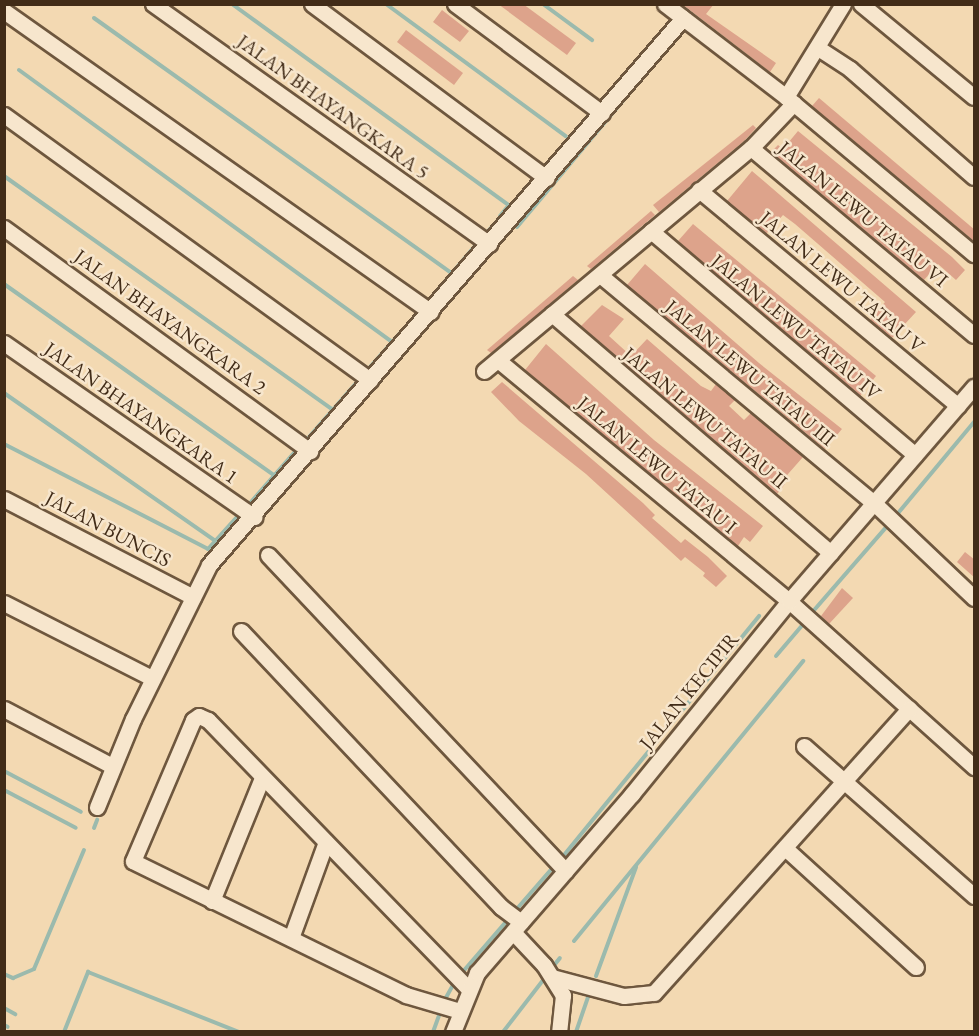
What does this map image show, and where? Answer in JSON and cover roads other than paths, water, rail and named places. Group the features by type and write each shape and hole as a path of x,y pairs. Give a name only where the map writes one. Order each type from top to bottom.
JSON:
{"street":[{"name":"JALAN BHAYANGKARA 5","path":"153,4 489,244"},
{"path":"312,4 546,178"},
{"path":"455,4 602,113"},
{"path":"665,4 790,100 975,254"},
{"path":"484,371 499,361 751,148 790,100 843,4"},
{"path":"861,4 975,97"},
{"path":"5,8 431,312"},
{"path":"97,807 112,766 152,678 192,597 216,556 254,517 683,18"},
{"path":"818,48 850,69 975,177"},
{"path":"4,115 370,380"},
{"name":"JALAN LEWU TATAU VI","path":"751,148 975,335"},
{"name":"JALAN LEWU TATAU V","path":"699,190 958,406"},
{"name":"JALAN BHAYANGKARA 2","path":"4,228 310,451"},
{"name":"JALAN LEWU TATAU IV","path":"651,231 915,455"},
{"name":"JALAN LEWU TATAU III","path":"600,275 874,502 975,598"},
{"name":"JALAN LEWU TATAU II","path":"552,314 831,553"},
{"name":"JALAN BHAYANGKARA 1","path":"4,343 254,517"},
{"name":"JALAN LEWU TATAU I","path":"499,361 789,601 975,767"},
{"name":"JALAN KECIPIR","path":"453,1032 448,1008 461,980 559,864 974,389"},
{"name":"JALAN BUNCIS","path":"4,499 192,597"},
{"path":"268,555 559,864"},
{"path":"4,603 152,678"},
{"path":"241,631 512,919 563,995 560,1032"},
{"path":"4,709 112,766"},
{"path":"552,977 624,996 654,993 909,709"},
{"path":"448,1008 388,986 133,861 193,720 199,716 208,720 461,980"},
{"path":"804,746 975,896"},
{"path":"212,901 262,778"},
{"path":"291,938 326,842"},
{"path":"785,848 916,968"}],"waterway":[{"path":"232,4 509,205 500,216"},
{"path":"386,4 566,136"},
{"path":"543,4 592,40"},
{"path":"94,18 452,273"},
{"path":"19,70 392,342"},
{"path":"517,227 632,90"},
{"path":"4,176 333,410"},
{"path":"488,231 501,217"},
{"path":"430,299 475,246"},
{"path":"4,284 275,476"},
{"path":"370,367 400,333"},
{"path":"309,437 357,382"},
{"path":"4,393 215,541"},
{"path":"894,518 974,422"},
{"path":"4,444 208,549 237,517"},
{"path":"251,502 295,452"},
{"path":"809,616 889,524"},
{"path":"560,860 759,616"},
{"path":"776,656 805,622"},
{"path":"574,941 803,661"},
{"path":"4,771 81,812"},
{"path":"4,790 76,828"},
{"path":"94,828 97,820"},
{"path":"4,974 13,978 34,969 84,850"},
{"path":"515,911 555,865"},
{"path":"596,976 636,867"},
{"path":"460,975 510,917"},
{"path":"551,969 560,958"},
{"path":"64,1032 88,972 239,1032"},
{"path":"503,1032 547,975"},
{"path":"443,1003 455,981"},
{"path":"576,1032 589,995"},
{"path":"4,1008 15,1014"},
{"path":"433,1032 441,1010"},
{"path":"4,1025 8,1027"}]}
